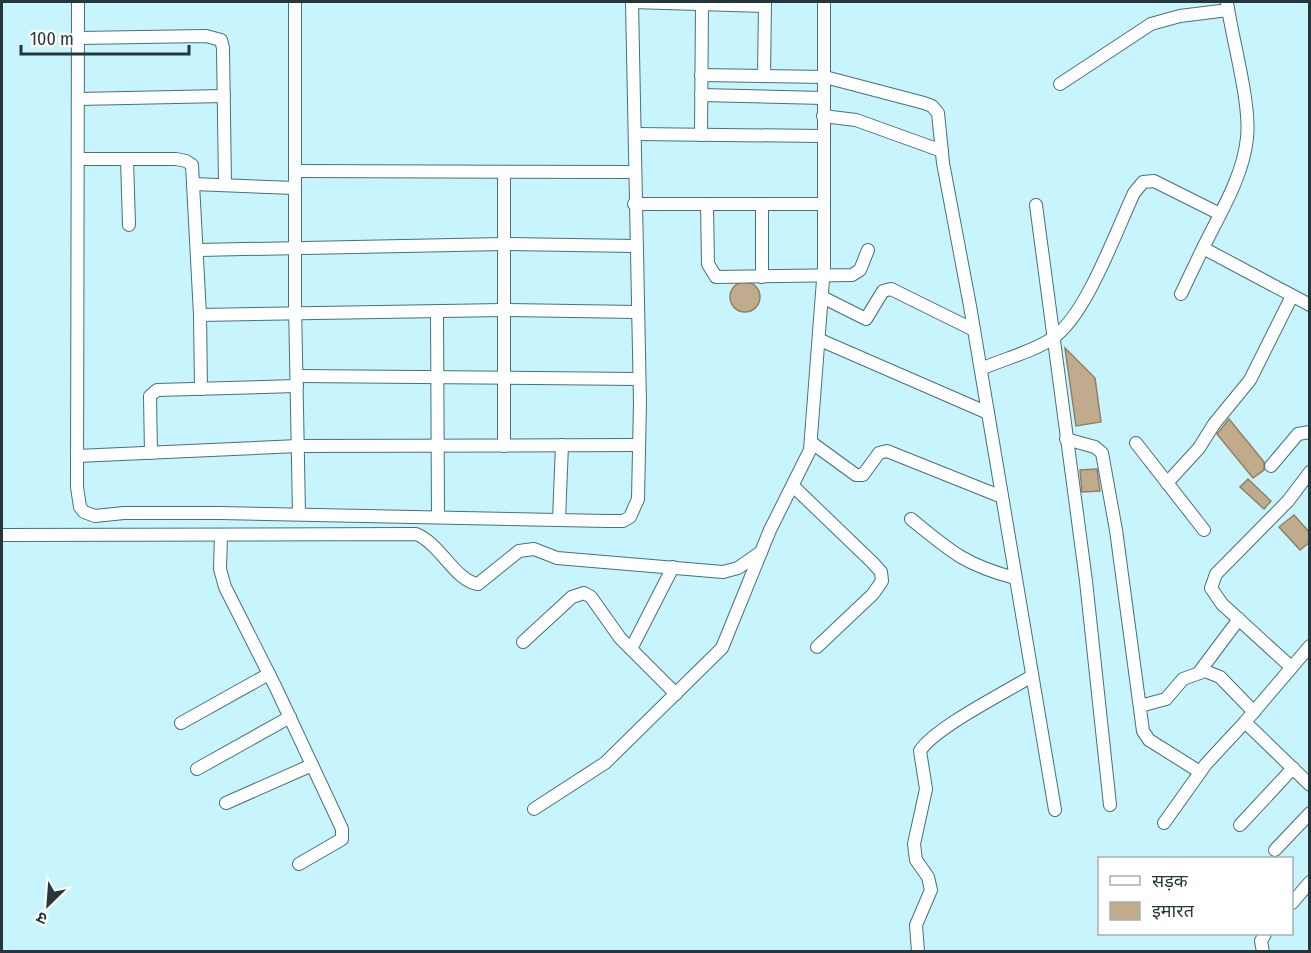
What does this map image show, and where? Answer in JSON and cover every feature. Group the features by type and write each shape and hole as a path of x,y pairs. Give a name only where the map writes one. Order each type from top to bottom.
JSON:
{"street":[{"path":"78,2 77,456 80,507 84,512 95,516 124,513 299,514 622,521 630,517 638,499 639,445 632,2 765,4 764,76"},
{"path":"295,2 295,315 299,514"},
{"path":"534,809 605,763 722,648 762,551 812,442 823,274 824,2"},
{"path":"701,135 702,4"},
{"path":"1060,84 1151,24 1228,6 1248,136 1239,172 1181,294"},
{"path":"78,38 230,36"},
{"path":"214,38 221,40 223,48 225,184"},
{"path":"701,75 825,77 932,106 938,113 942,151 1055,810"},
{"path":"701,94 824,98"},
{"path":"78,99 224,96"},
{"path":"823,116 856,120 942,151"},
{"path":"635,134 822,136"},
{"path":"78,159 186,160 194,172 201,389"},
{"path":"127,159 129,225"},
{"path":"295,171 634,172"},
{"path":"504,172 504,446"},
{"path":"981,369 1052,339 1066,325 1096,276 1134,193 1143,182 1154,182 1220,214"},
{"path":"193,184 295,188"},
{"path":"634,204 823,204"},
{"path":"707,204 708,264 711,274 721,279 857,273 868,250"},
{"path":"762,204 762,277"},
{"path":"1036,205 1065,439 1086,581 1110,805"},
{"path":"198,250 504,244 635,246"},
{"path":"1203,248 1310,305"},
{"path":"822,297 866,320 883,291 888,288 974,330"},
{"path":"1167,483 1200,448 1214,424 1250,380 1292,296"},
{"path":"200,315 504,310 637,312"},
{"path":"437,311 438,517"},
{"path":"820,340 988,413"},
{"path":"151,453 150,396 157,390 201,389 297,381 439,377 639,379"},
{"path":"1271,466 1298,434 1310,432"},
{"path":"1065,439 1095,447 1102,453 1116,530 1145,736 1200,772"},
{"path":"812,442 821,451 856,475 863,475 879,453 887,451 1002,497"},
{"path":"1136,443 1204,530"},
{"path":"559,520 562,445"},
{"path":"77,456 298,446 639,445"},
{"path":"1291,667 1213,594 1212,580 1236,552 1288,501 1310,472"},
{"path":"793,486 881,572 882,581 873,594 818,648"},
{"path":"911,519 965,561 983,570 1015,578"},
{"path":"2,535 416,534 432,542 466,580 478,584 519,550 526,549 557,558 732,571 762,551"},
{"path":"221,535 220,569 225,587 290,717 343,834 338,842 299,864"},
{"path":"631,649 673,567"},
{"path":"523,642 572,597 584,593 591,597 631,649 676,694"},
{"path":"1200,672 1239,619"},
{"path":"1164,823 1200,772 1310,646"},
{"path":"1140,706 1166,699 1183,679 1200,672 1215,673 1254,712"},
{"path":"181,723 269,674"},
{"path":"918,951 916,925 931,890 928,877 916,860 914,844 926,789 920,751 925,744 957,722 1032,676"},
{"path":"197,769 290,717"},
{"path":"1245,722 1310,785"},
{"path":"226,803 312,765"},
{"path":"1240,825 1296,771 1310,766"},
{"path":"1275,850 1310,813"},
{"path":"1293,902 1310,882"},
{"path":"1263,951 1261,941 1264,935"}],"building":[{"path":"745,282 755,287 760,297 755,307 745,312 735,307 730,297 735,287"},
{"path":"1065,348 1095,378 1101,422 1076,426"},
{"path":"1229,419 1264,462 1264,470 1253,478 1217,434"},
{"path":"1097,469 1100,491 1082,492 1080,470"},
{"path":"1248,479 1271,501 1264,509 1240,487"},
{"path":"1294,515 1310,533 1310,542 1300,550 1279,527"}]}
